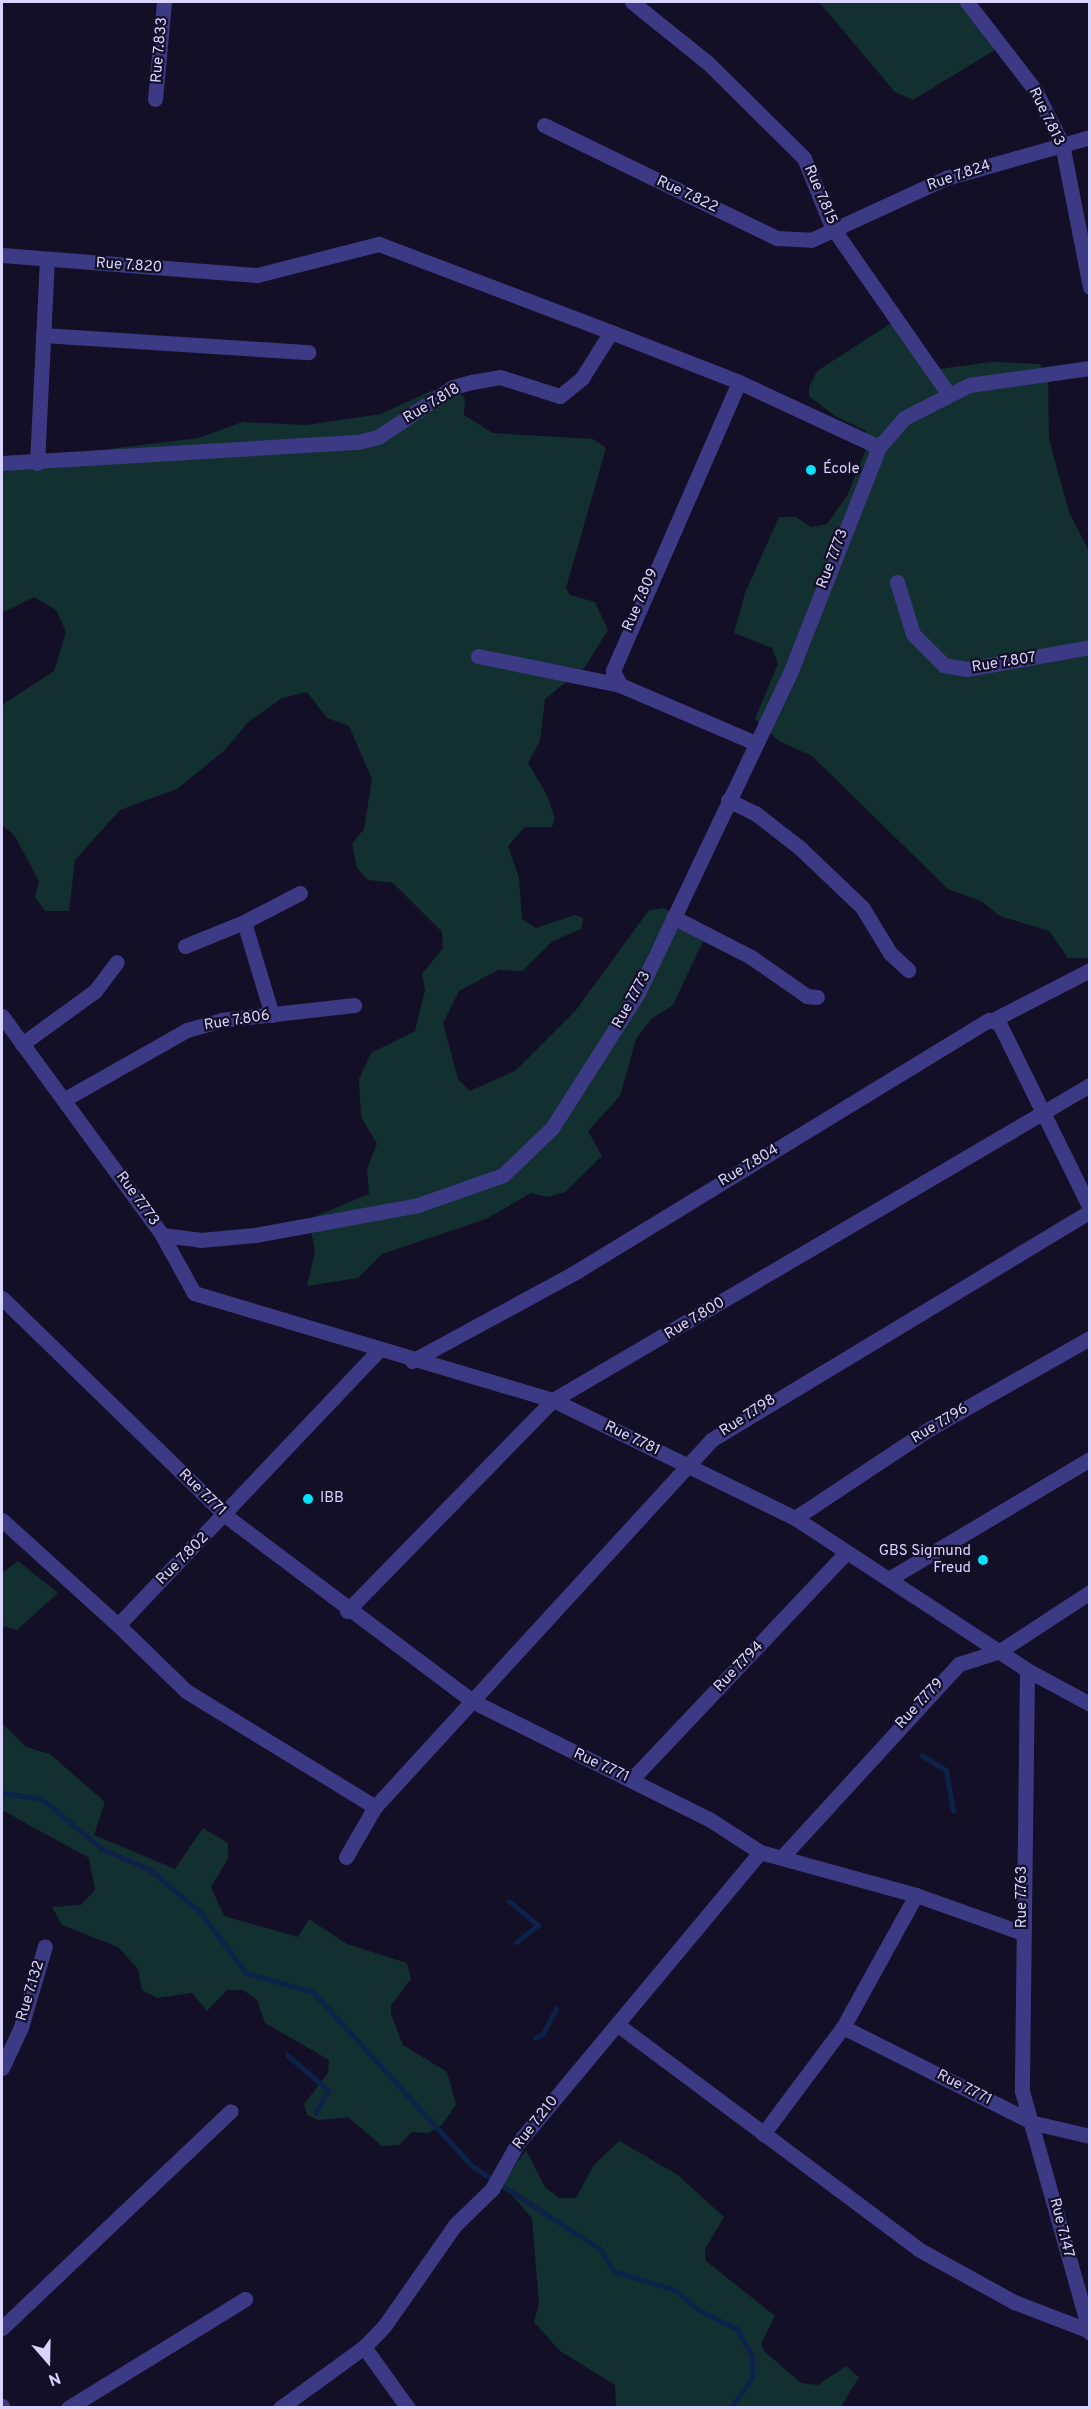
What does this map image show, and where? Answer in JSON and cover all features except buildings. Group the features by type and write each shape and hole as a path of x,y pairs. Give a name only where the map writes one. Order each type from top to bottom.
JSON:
{"street":[{"name":"Rue 7.833","path":"155,99 164,2"},
{"name":"Rue 7.815","path":"632,2 771,121 804,158 832,227 948,393"},
{"name":"Rue 7.813","path":"967,2 1035,90 1062,144 1089,287"},
{"name":"Rue 7.822","path":"544,125 777,238 811,240 832,227"},
{"name":"Rue 7.824","path":"832,227 946,178 1089,137"},
{"name":"Rue 7.820","path":"2,255 48,261 257,275 378,244 611,332"},
{"path":"37,463 48,261"},
{"path":"611,332 739,382 879,447"},
{"name":"Rue 7.818","path":"2,464 358,442 378,437 453,387 486,379 500,377 560,396 582,378 611,332"},
{"path":"43,335 308,352"},
{"name":"Rue 7.773","path":"2,1016 65,1099 162,1235 200,1240 255,1235 418,1205 503,1175 552,1128 580,1089 638,993 792,668 879,447 904,418 948,393 969,385 1089,368"},
{"name":"Rue 7.809","path":"620,685 613,671 615,658 739,382"},
{"name":"Rue 7.807","path":"897,582 913,634 944,665 967,669 1089,647"},
{"path":"478,656 620,685 755,742"},
{"path":"728,801 755,813 807,855 862,907 890,953 908,970"},
{"path":"185,946 244,922 300,893"},
{"path":"673,917 751,957 807,996 817,996"},
{"path":"244,922 272,1015"},
{"path":"22,1044 95,992 117,962"},
{"name":"Rue 7.804","path":"412,1361 574,1273 994,1019 1089,970"},
{"name":"Rue 7.806","path":"65,1099 188,1030 272,1015 354,1005"},
{"path":"994,1019 1089,1209"},
{"name":"Rue 7.800","path":"347,1611 553,1401 1038,1111 1089,1085"},
{"name":"Rue 7.798","path":"346,1857 375,1807 685,1465 755,1410 1089,1209"},
{"name":"Rue 7.781","path":"162,1235 194,1293 412,1361 553,1401 795,1518 846,1553 892,1577 1026,1670 1089,1704"},
{"name":"Rue 7.771","path":"2,1298 226,1516 347,1611 472,1701 709,1819 760,1852 916,1895 1023,1933"},
{"name":"Rue 7.796","path":"795,1518 929,1429 1089,1338"},
{"name":"Rue 7.802","path":"118,1625 226,1516 379,1350"},
{"path":"892,1577 1089,1459"},
{"path":"2,1520 118,1625 186,1691 375,1807"},
{"name":"Rue 7.794","path":"631,1780 846,1553"},
{"name":"Rue 7.779","path":"782,1857 951,1672 1000,1651 1089,1592"},
{"name":"Rue 7.763","path":"1026,1670 1022,2091 1034,2123"},
{"name":"Rue 7.210","path":"289,2406 364,2347 410,2294 455,2225 492,2189 517,2144 760,1852"},
{"path":"763,2134 843,2028 916,1895"},
{"name":"Rue 7.132","path":"2,2068 21,2027 45,1946"},
{"path":"618,2025 763,2134 963,2277 1089,2332"},
{"name":"Rue 7.771","path":"843,2028 1034,2123 1089,2136"},
{"path":"2,2328 231,2111"},
{"name":"Rue 7.147","path":"1034,2123 1089,2332"},
{"path":"68,2408 245,2299"},
{"path":"364,2347 408,2408"}],"green space":[{"path":"819,2 963,2 998,48 913,100 895,92"},
{"path":"890,324 898,328 924,371 991,362 1040,364 1048,379 1049,439 1069,512 1089,551 1089,958 1068,958 1049,931 1000,916 981,901 948,889 812,756 779,741 755,719 778,664 772,648 734,633 745,593 779,517 796,517 811,527 827,524 847,496 867,447 866,431 835,416 809,396 809,387 817,371"},
{"path":"433,390 458,392 465,398 464,415 493,433 593,439 606,448 566,588 570,595 595,602 608,630 585,667 545,699 540,741 528,763 547,795 555,819 552,827 525,827 508,846 519,878 522,919 536,928 575,915 583,918 581,929 553,941 522,971 498,970 459,991 443,1023 458,1079 470,1091 515,1071 576,1010 649,910 664,908 706,935 673,1005 651,1019 636,1039 620,1096 588,1131 602,1156 565,1192 548,1197 531,1193 486,1219 382,1254 358,1278 307,1286 315,1251 309,1219 369,1194 367,1169 377,1144 361,1117 359,1079 371,1053 415,1031 425,990 422,974 443,948 442,932 393,883 368,880 357,868 352,844 364,829 372,779 349,726 327,718 307,692 282,698 247,723 225,750 177,789 120,810 75,860 69,911 45,911 35,897 39,881 14,835 2,825 2,705 54,671 66,632 56,610 34,597 2,613 2,471 40,467 68,454 199,438 242,422 306,425 381,414"},
{"path":"18,1561 58,1593 17,1630 2,1626 2,1573"},
{"path":"2,1723 26,1747 50,1754 105,1802 94,1835 175,1869 203,1828 228,1843 228,1859 211,1887 224,1916 298,1937 309,1919 347,1944 407,1963 411,1979 391,2005 391,2014 403,2045 447,2072 456,2104 442,2125 428,2133 412,2132 399,2145 382,2146 348,2117 319,2120 307,2115 304,2104 328,2073 329,2060 265,2023 257,2000 243,1990 227,1990 207,2011 192,1993 157,1998 142,1990 138,1969 118,1947 62,1925 52,1907 81,1905 95,1890 89,1858 2,1810"},
{"path":"619,2141 678,2175 724,2217 705,2249 706,2261 775,2316 761,2344 764,2351 801,2383 818,2385 846,2366 859,2377 841,2407 616,2407 615,2385 560,2351 534,2322 539,2304 532,2218 501,2183 526,2150 545,2187 559,2198 576,2198 594,2165"}],"waterway":[{"path":"921,1755 946,1770 953,1810"},
{"path":"2,1793 42,1799 102,1849 149,1869 201,1913 246,1973 313,1992 472,2166 600,2249 614,2271 675,2290 699,2310 737,2329 752,2356 752,2378 730,2408"},
{"path":"509,1901 538,1925 516,1942"},
{"path":"535,2037 542,2035 556,2009"},
{"path":"287,2055 328,2090 315,2113"}],"place":[{"name":"École","path":"811,470"},
{"name":"IBB","path":"308,1499"},
{"name":"GBS Sigmund Freud","path":"983,1560"}]}
